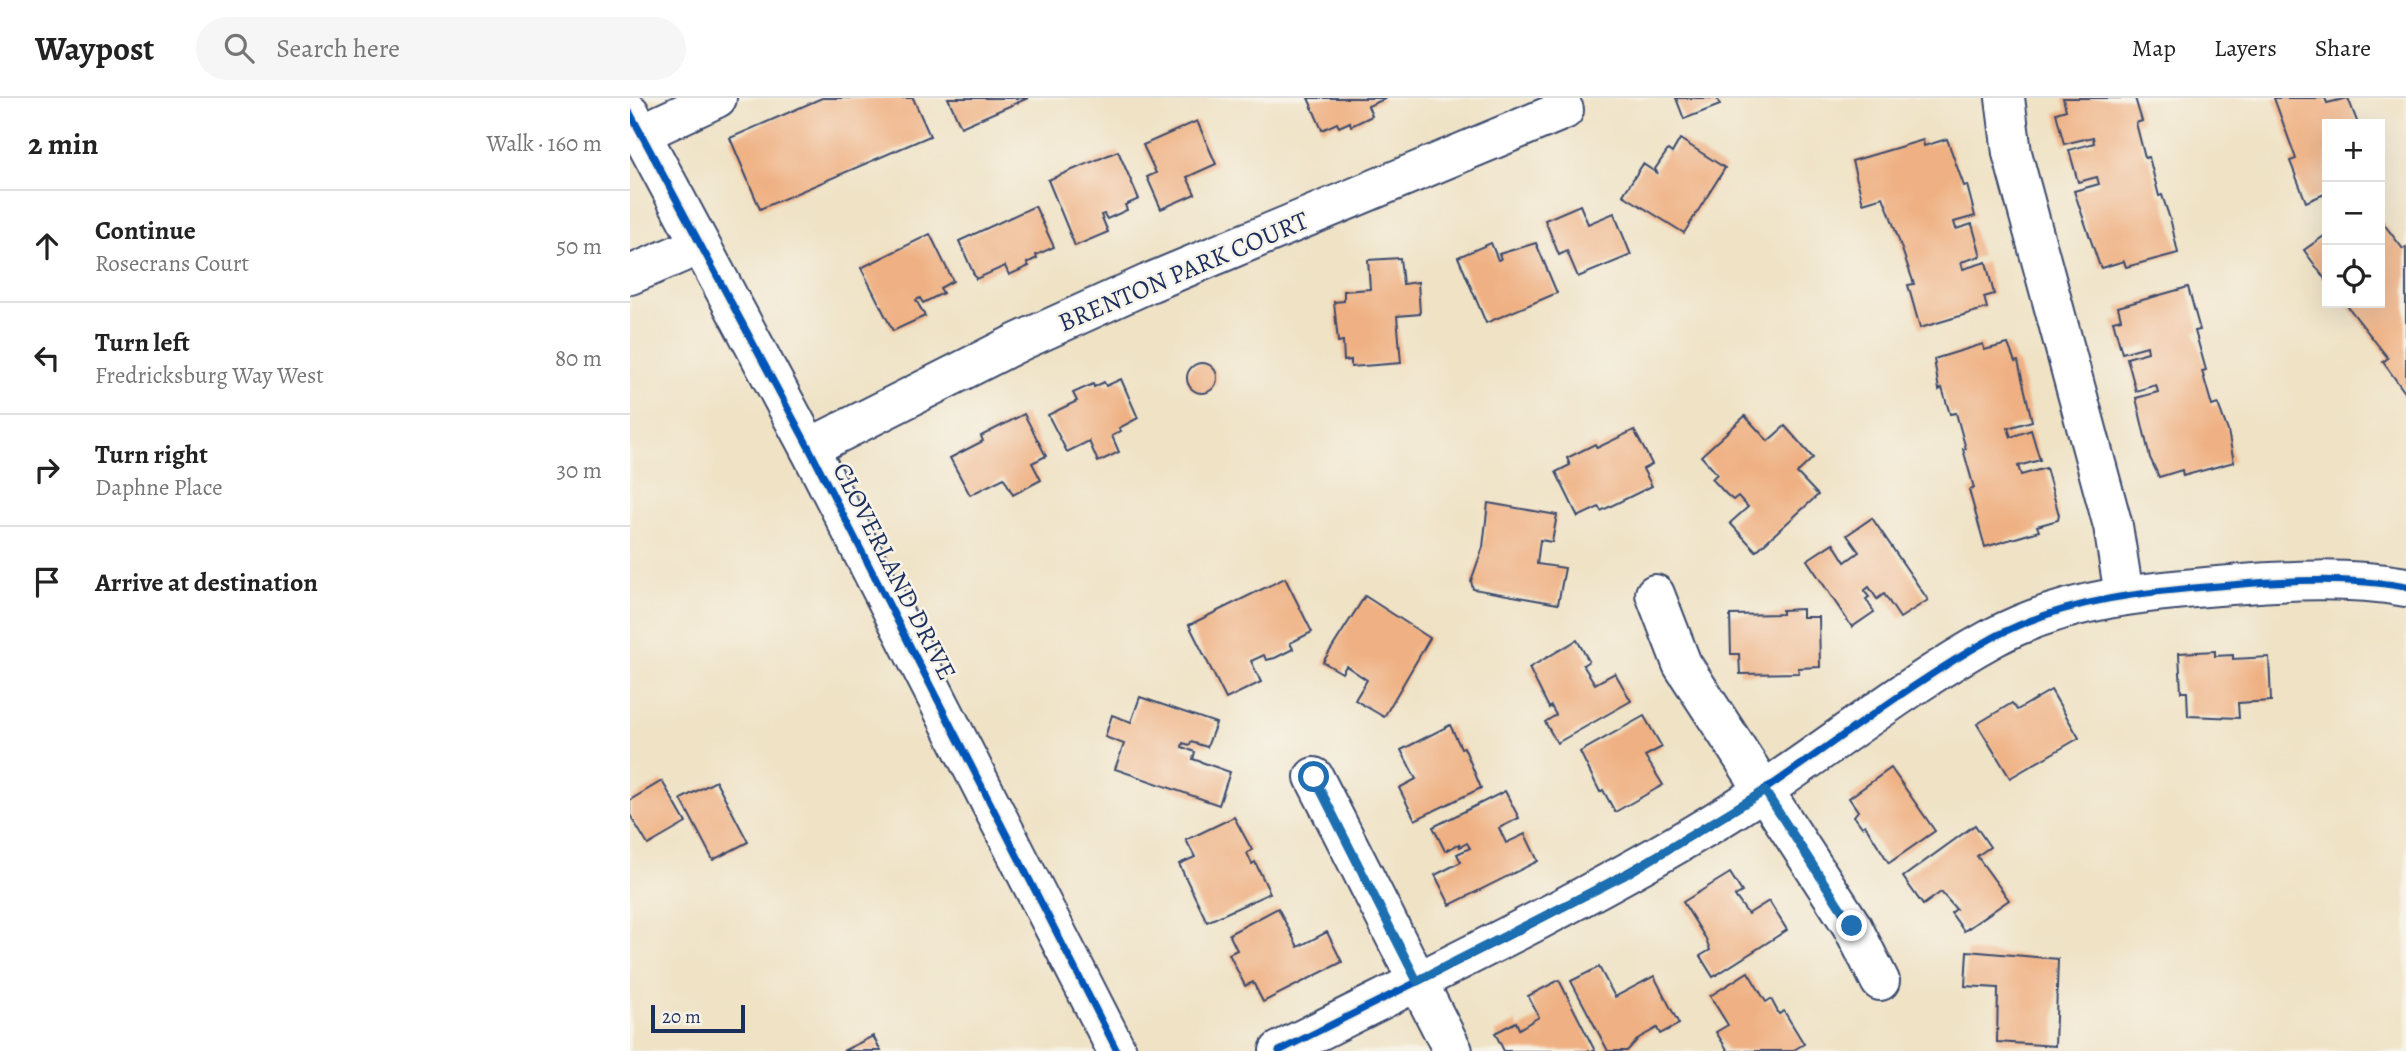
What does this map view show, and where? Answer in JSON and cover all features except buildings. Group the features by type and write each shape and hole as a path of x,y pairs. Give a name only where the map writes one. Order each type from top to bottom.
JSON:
{"street":[{"path":"635,123 717,98"},
{"path":"2005,98 2012,153 2113,526 2124,595"},
{"name":"BRENTON PARK COURT","path":"809,448 1019,342 1125,293 1564,110"},
{"name":"CLOVERLAND DRIVE","path":"635,123 809,448 1117,1051"},
{"path":"630,275 700,245"},
{"path":"1279,1051 1625,875 1765,791 1950,663 1997,635 2056,612 2124,595 2273,582 2342,580 2406,587"},
{"path":"1655,594 1682,664 1852,926 1880,981"},
{"path":"1314,777 1453,1051"}],"cycle path":[{"path":"630,113 809,448 1117,1051"},
{"path":"1279,1051 1594,891 1696,833 1734,810 1918,683 1994,637 2022,624 2080,605 2170,590 2319,580 2406,587"}],"route":[{"path":"1314,777 1417,981 1625,875 1765,791 1852,926"}]}
